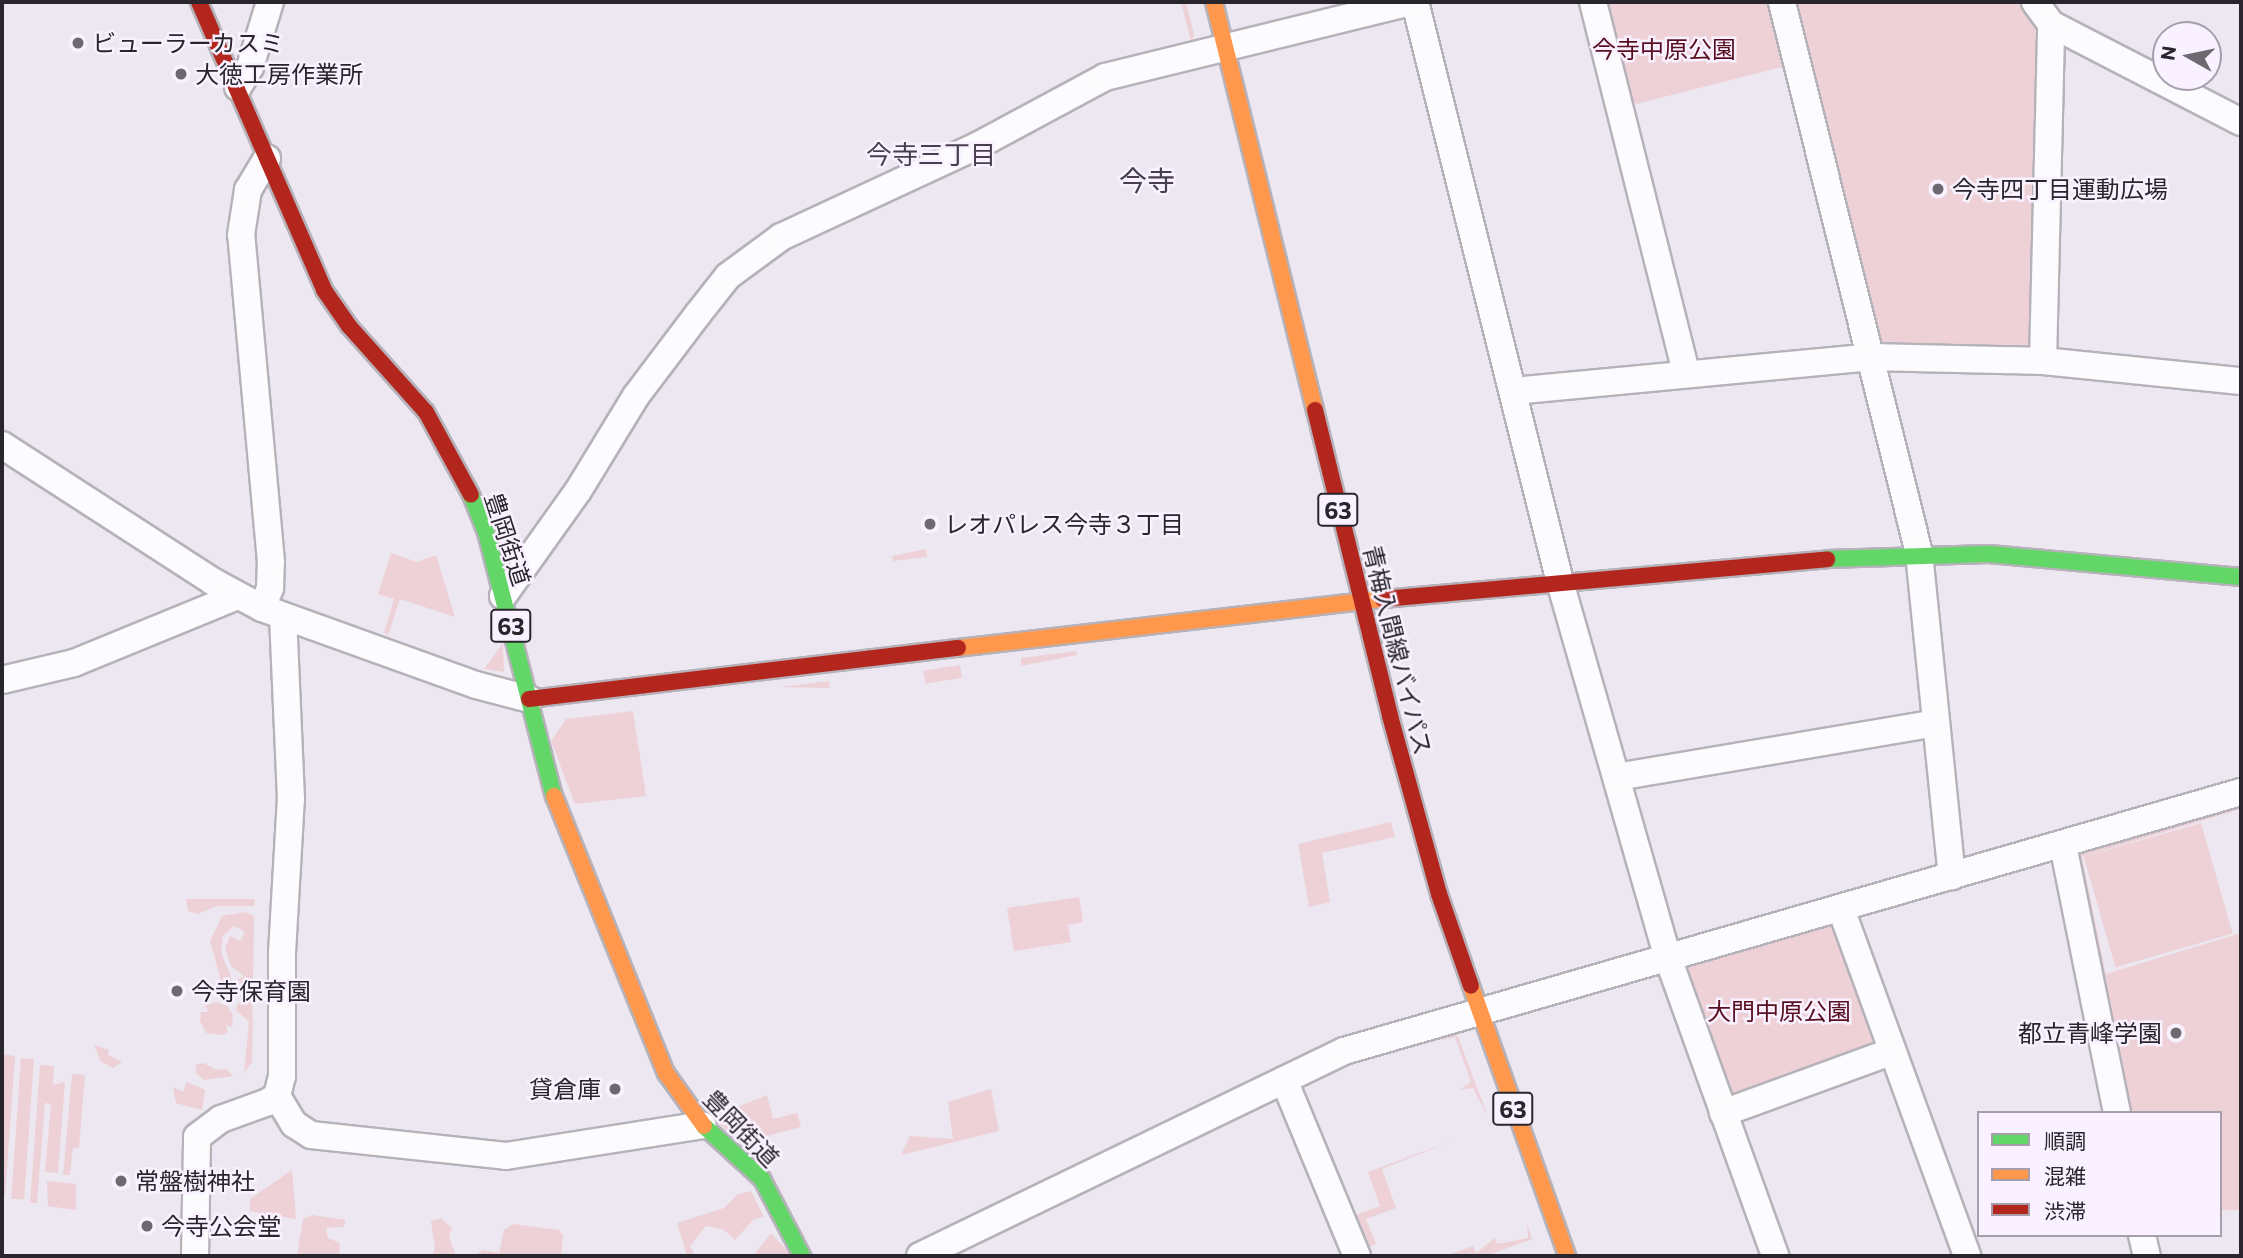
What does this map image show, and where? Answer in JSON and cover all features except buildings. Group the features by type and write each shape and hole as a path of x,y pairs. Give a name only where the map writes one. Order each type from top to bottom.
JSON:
{"main road":[{"name":"豊岡街道","path":"200,2 324,290 349,326 414,397 448,449 486,532 559,814 609,941 666,1073 703,1125 761,1179 802,1256"},
{"name":"青梅入間線バイパス","path":"1214,2 1361,602 1439,894 1567,1256"},
{"path":"528,699 1361,602 1776,560 1919,553 2087,560 2241,577"}],"street":[{"path":"238,87 250,67 270,2"},
{"path":"503,596 578,491 636,396 728,276 753,255 799,226 977,146 1105,77 1413,2 1560,582 1668,958 1775,1256"},
{"path":"1592,2 1686,372"},
{"path":"1782,2 1919,553 1952,876"},
{"path":"2035,2 2052,24 2241,122"},
{"path":"2043,361 2052,24"},
{"path":"267,158 248,190 241,235 271,562 270,588 291,799 282,953 284,1059 277,1096 295,1124 311,1135 506,1156 703,1125"},
{"path":"1513,391 1686,372 1871,357 2043,361 2241,381"},
{"path":"2,445 237,596 273,612 477,685 528,699"},
{"path":"2,680 74,663 237,596"},
{"path":"1617,778 1935,723"},
{"path":"920,1256 1344,1051 2241,792"},
{"path":"2063,845 2117,1111"},
{"path":"1841,909 1967,1256"},
{"path":"1723,1113 1891,1052"},
{"path":"1284,1080 1357,1256"},
{"path":"195,1256 197,1137 206,1127 277,1096"},
{"path":"2142,1237 2147,1256"}],"green space":[{"path":"1181,2 1186,2 1194,35 1190,46 1178,46 1191,41"},
{"name":"今寺中原公園","path":"1603,2 1772,2 1786,56 1782,67 1636,104 1627,99"},
{"name":"今寺四丁目運動広場","path":"1792,2 2021,2 2039,26 2032,346 2025,351 1884,348 1876,340"},
{"path":"926,549 927,557 893,561 892,556"},
{"path":"391,553 417,562 436,555 455,617 400,599 388,635 384,633 394,599 378,594"},
{"path":"503,643 504,672 484,669"},
{"path":"1076,651 1077,655 1021,666 1021,658"},
{"path":"960,665 962,678 925,684 923,671"},
{"path":"829,681 830,688 781,687"},
{"path":"633,711 646,796 575,804 551,741 566,719"},
{"path":"2241,803 2241,809 2082,857 2106,974 2241,933 2241,1210 2222,1210 2222,1111 2127,1111 2076,858 2080,850"},
{"path":"1391,822 1395,837 1322,853 1330,902 1309,907 1298,844"},
{"path":"2201,823 2233,934 2115,967 2084,857"},
{"path":"1079,897 1083,922 1068,925 1071,942 1014,951 1007,908"},
{"path":"186,899 255,899 254,906 216,906 198,914 188,911"},
{"path":"245,912 254,916 252,1062 244,1073 249,1022 236,1010 238,1003 245,1002 239,996 244,986 237,980 244,976 231,966 225,949 230,936 240,941 245,932 234,926 223,936 221,952 233,982 230,993 222,997 213,992 214,984 221,988 221,981 210,941 222,916"},
{"name":"大門中原公園","path":"1828,923 1838,928 1880,1044 1728,1098 1683,973 1687,964"},
{"path":"216,1002 227,1006 233,1015 232,1027 226,1025 228,1032 223,1035 206,1033 200,1021 201,1012 209,1012 205,1006"},
{"path":"1451,1032 1458,1037 1488,1117 1473,1088 1460,1090 1471,1082 1455,1037 1442,1040 1441,1035"},
{"path":"94,1045 109,1050 108,1055 122,1062 113,1068 101,1062"},
{"path":"2,1054 15,1056 5,1197 2,1196"},
{"path":"21,1058 34,1059 24,1200 11,1199"},
{"path":"203,1063 217,1070 227,1069 233,1076 204,1080 196,1073 196,1065"},
{"path":"40,1065 54,1066 53,1085 65,1082 58,1173 45,1172 51,1104 45,1103 37,1203 30,1203"},
{"path":"72,1074 85,1075 79,1148 73,1148 70,1175 63,1175"},
{"path":"187,1082 205,1090 202,1110 176,1103 173,1087 183,1092"},
{"path":"991,1089 999,1131 901,1155 910,1136 953,1139 948,1102"},
{"path":"767,1095 773,1119 797,1113 801,1127 740,1143 712,1117"},
{"path":"1457,1139 1382,1169 1396,1208 1366,1219 1376,1244 1361,1250 1348,1218 1380,1206 1368,1172"},
{"path":"292,1170 296,1219 250,1211 250,1199"},
{"path":"47,1181 76,1184 76,1210 48,1206"},
{"path":"751,1191 764,1217 754,1219 735,1240 724,1230 706,1226 690,1246 695,1256 687,1256 677,1223 724,1208 738,1194"},
{"path":"312,1215 346,1220 343,1227 326,1228 328,1238 340,1243 339,1256 297,1256 303,1219"},
{"path":"441,1218 452,1228 449,1237 456,1256 432,1256 435,1248 431,1221"},
{"path":"1527,1223 1532,1239 1486,1256 1445,1256 1473,1246 1476,1253 1495,1238 1497,1244 1528,1238"},
{"path":"513,1224 559,1230 563,1236 561,1256 474,1256 483,1250 499,1253 504,1230"},
{"path":"771,1233 792,1256 753,1256"}],"traffic: fast":[{"path":"471,495 486,532 554,796"},
{"path":"1827,559 1989,554 2241,577"},
{"path":"704,1126 762,1179 802,1256"}],"traffic: slow":[{"path":"1214,2 1315,410"},
{"path":"958,648 1383,599"},
{"path":"554,796 666,1073 704,1126"},
{"path":"1471,986 1567,1256"}],"traffic: jam":[{"path":"199,2 324,290 349,326 426,412 471,495"},
{"path":"1315,410 1390,716 1439,894 1471,986"},
{"path":"1383,599 1827,559"},
{"path":"529,699 958,648"}],"place":[{"name":"ビューラーカスミ","path":"78,43"},
{"name":"大徳工房作業所","path":"181,74"},
{"name":"今寺四丁目運動広場","path":"1938,189"},
{"name":"レオパレス今寺３丁目","path":"930,524"},
{"name":"今寺保育園","path":"177,991"},
{"name":"都立青峰学園","path":"2176,1033"},
{"name":"貸倉庫","path":"615,1089"},
{"name":"常盤樹神社","path":"121,1181"},
{"name":"今寺公会堂","path":"147,1226"}],"district":[{"name":"今寺三丁目","path":"931,154"},
{"name":"今寺","path":"1147,180"}]}
